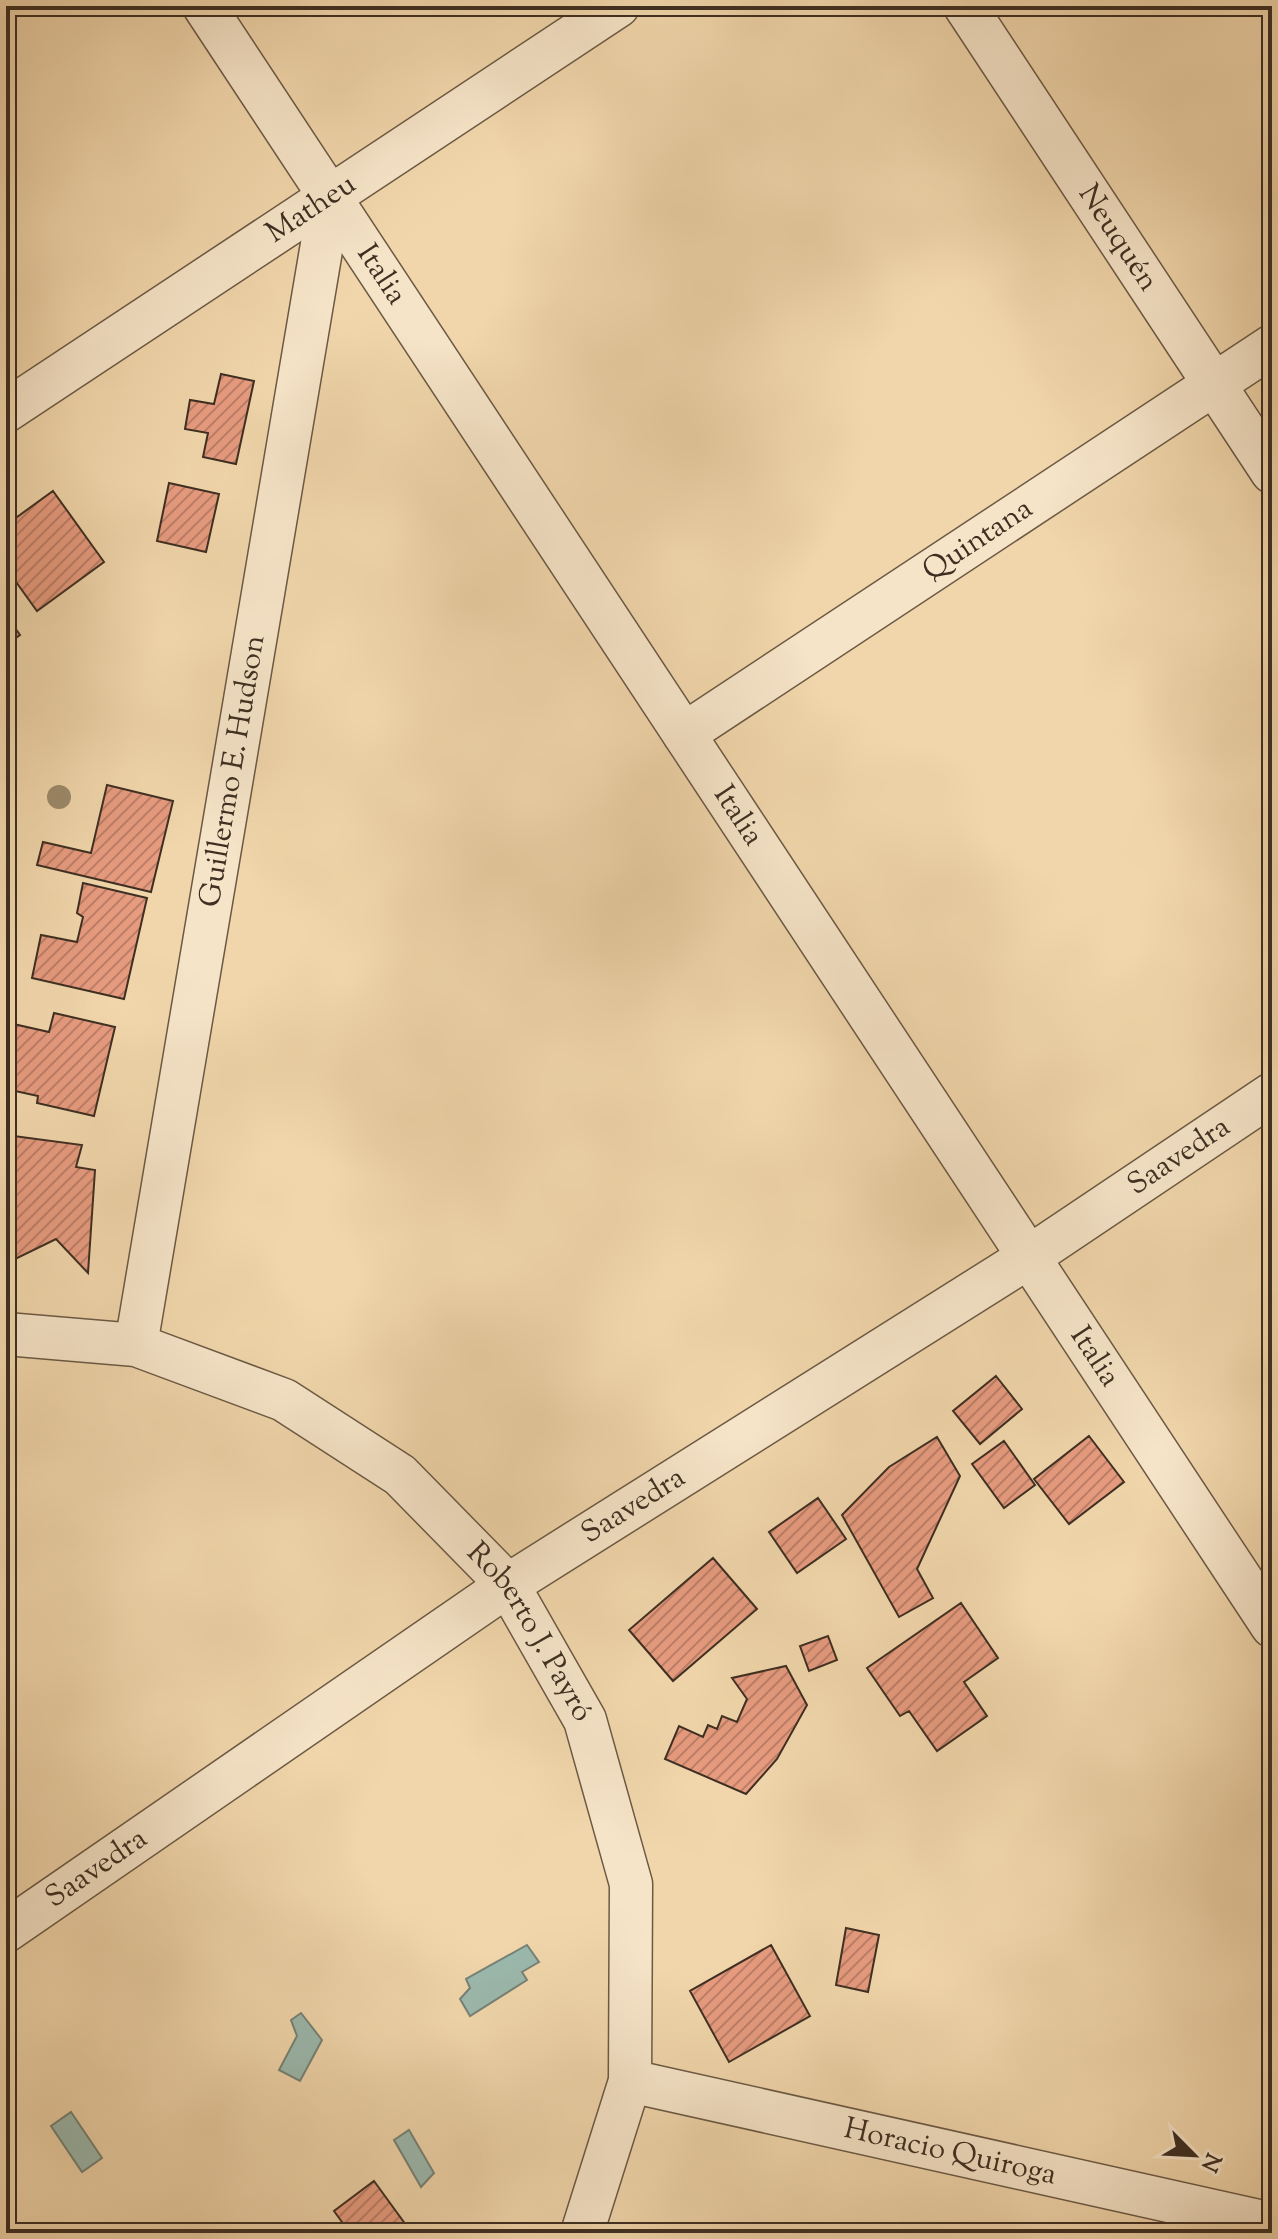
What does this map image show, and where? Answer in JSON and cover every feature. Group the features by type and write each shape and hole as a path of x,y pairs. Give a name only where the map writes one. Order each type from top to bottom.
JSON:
{"street":[{"name":"Italia","path":"204,6 1272,1626"},
{"name":"Matheu","path":"6,411 618,6"},
{"name":"Neuquén","path":"965,6 1272,472"},
{"name":"Guillermo E. Hudson","path":"136,1345 330,197"},
{"name":"Quintana","path":"684,734 1272,346"},
{"name":"Saavedra","path":"6,1931 508,1585 1029,1257 1272,1094"},
{"name":"Roberto J. Payró","path":"6,1334 136,1345 284,1400 400,1475 508,1585 585,1720 631,1884 630,2081 582,2233"},
{"name":"Horacio Quiroga","path":"630,2081 1272,2224"}],"water":[{"path":"527,1945 539,1962 522,1972 527,1980 470,2016 460,1999 470,1988 466,1979"},
{"path":"301,2013 322,2040 300,2081 279,2070 297,2036 291,2020"},
{"path":"71,2112 102,2158 82,2172 51,2126"},
{"path":"409,2130 434,2173 421,2187 394,2140"}],"building":[{"path":"221,374 254,381 236,464 203,457 208,433 185,429 190,400 214,404"},
{"path":"169,483 219,494 206,552 157,541"},
{"path":"53,491 104,562 37,611 6,568 6,525"},
{"path":"6,615 20,635 6,645"},
{"path":"107,785 173,801 151,892 37,865 43,842 91,853"},
{"path":"83,883 147,898 124,999 32,978 41,935 77,942 83,917 77,913"},
{"path":"54,1013 115,1027 94,1116 37,1103 38,1096 6,1089 9,1023 49,1032"},
{"path":"6,1135 82,1145 76,1167 95,1170 88,1273 56,1239 9,1262 6,1163 13,1149 6,1151"},
{"path":"996,1376 1022,1409 980,1444 953,1411"},
{"path":"1089,1436 1124,1482 1069,1524 1034,1479"},
{"path":"937,1437 960,1476 917,1569 933,1598 899,1617 842,1515 889,1467"},
{"path":"1004,1441 1035,1485 1004,1508 972,1464"},
{"path":"818,1498 846,1539 797,1573 769,1532"},
{"path":"713,1558 757,1609 673,1681 629,1630"},
{"path":"961,1603 998,1658 964,1682 987,1716 937,1751 909,1711 900,1716 867,1668"},
{"path":"828,1636 837,1660 809,1671 800,1646"},
{"path":"786,1666 807,1705 777,1759 746,1794 665,1759 679,1726 703,1737 708,1725 717,1729 722,1716 737,1722 747,1699 732,1678"},
{"path":"846,1928 879,1935 868,1992 836,1985"},
{"path":"771,1945 810,2016 729,2062 690,1991"},
{"path":"374,2181 410,2233 350,2233 334,2211"}]}
